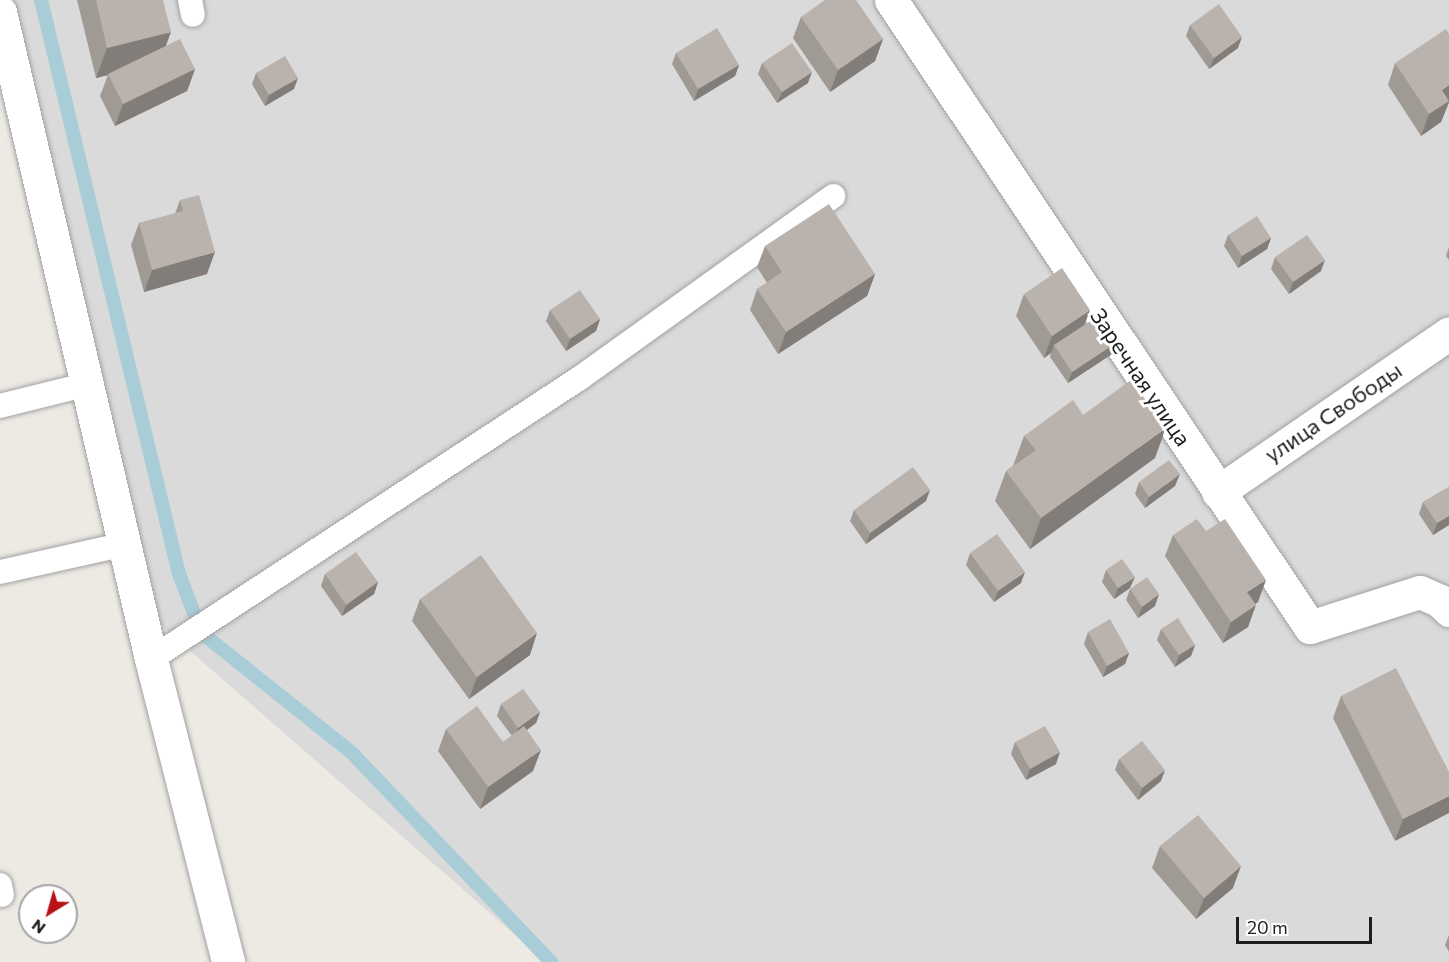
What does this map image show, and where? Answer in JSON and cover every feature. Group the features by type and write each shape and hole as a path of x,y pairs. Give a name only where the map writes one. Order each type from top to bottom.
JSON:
{"street":[{"name":"Заречная улица","path":"891,0 1310,627 1420,592 1440,601 1449,610"},
{"path":"0,12 151,659 228,962"},
{"name":"улица Свободы","path":"1218,492 1449,333"}],"lane":[{"path":"151,659 580,378 833,196"},
{"path":"0,406 88,384"},
{"path":"0,572 125,544"}],"shaded area":[{"path":"7,0 1449,0 1449,962 546,962 157,622"}],"building":[{"path":"96,0 163,0 171,32 107,48"},
{"path":"825,0 856,0 883,39 838,70 801,17"},
{"path":"1219,4 1242,37 1214,58 1190,25"},
{"path":"717,28 739,65 698,89 676,53"},
{"path":"1446,29 1449,34 1449,85 1442,90 1449,101 1429,114 1395,63"},
{"path":"180,39 195,69 123,104 108,74"},
{"path":"792,43 812,72 782,92 762,63"},
{"path":"285,56 298,78 269,95 256,73"},
{"path":"199,195 215,252 152,270 139,223 183,211 180,200"},
{"path":"829,204 875,274 786,332 757,289 782,272 765,246"},
{"path":"1257,216 1271,238 1242,256 1228,235"},
{"path":"1307,235 1325,260 1293,282 1275,257"},
{"path":"1062,268 1090,310 1052,336 1024,294"},
{"path":"580,290 600,319 570,339 550,310"},
{"path":"1098,316 1116,343 1072,372 1054,345"},
{"path":"1131,380 1166,428 1041,518 1006,471 1036,450 1024,436 1073,400 1083,415"},
{"path":"1169,460 1180,474 1149,497 1139,482"},
{"path":"913,467 930,490 870,533 854,510"},
{"path":"1449,487 1449,516 1437,523 1423,502"},
{"path":"1197,519 1206,531 1225,519 1266,580 1247,592 1256,605 1231,622 1173,535"},
{"path":"997,534 1025,572 998,591 970,553"},
{"path":"356,552 378,582 346,605 325,574"},
{"path":"481,555 537,633 477,677 420,599"},
{"path":"1122,559 1135,577 1118,588 1106,570"},
{"path":"1147,577 1159,594 1142,607 1130,589"},
{"path":"1178,618 1195,645 1179,655 1161,629"},
{"path":"1110,619 1129,653 1107,666 1088,632"},
{"path":"1396,668 1449,772 1449,796 1403,819 1341,696"},
{"path":"523,689 540,712 518,728 501,704"},
{"path":"477,706 503,742 524,726 541,750 488,787 446,729"},
{"path":"1045,726 1060,752 1030,769 1015,742"},
{"path":"1142,741 1165,770 1142,788 1119,759"},
{"path":"1198,815 1241,866 1204,898 1160,846"}],"waterway":[{"path":"41,0 179,574 194,613"},
{"path":"208,638 352,753 551,962"}]}
